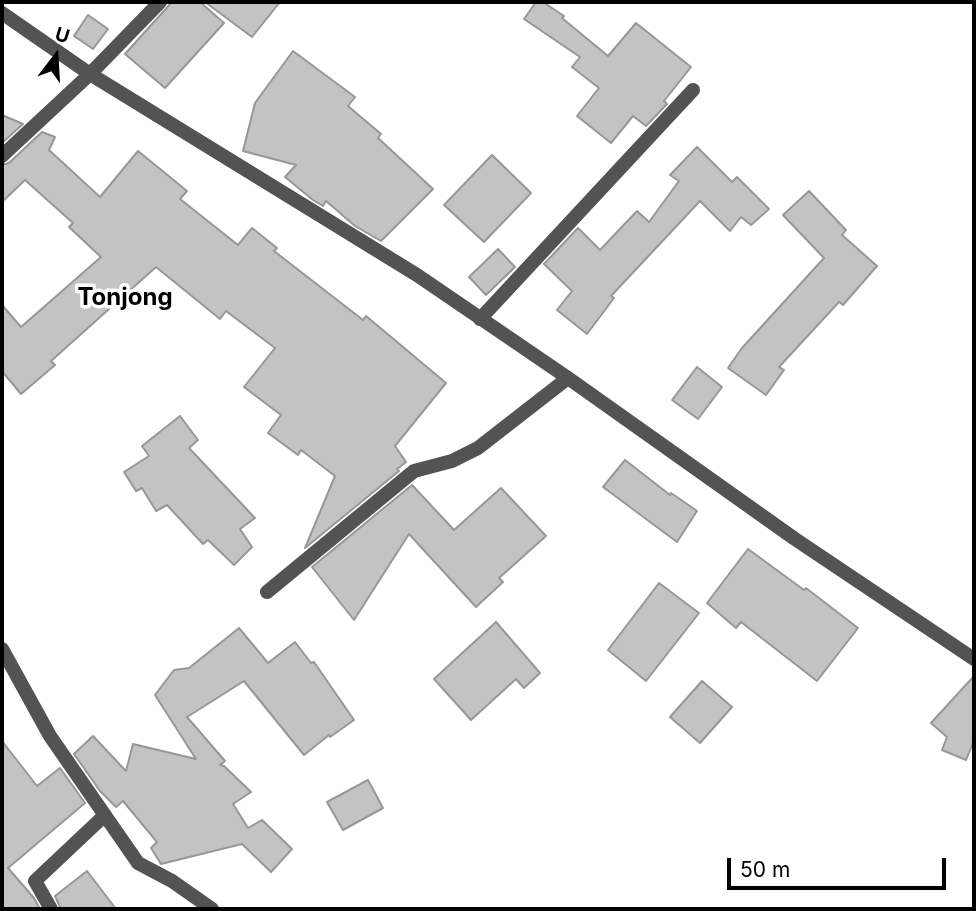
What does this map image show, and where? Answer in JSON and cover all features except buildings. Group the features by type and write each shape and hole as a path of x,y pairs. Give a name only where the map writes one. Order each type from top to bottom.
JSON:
{"street":[{"path":"2,156 90,74 160,2"},
{"path":"2,13 90,74 416,275 795,539 974,659"},
{"path":"480,319 693,90"},
{"path":"267,592 414,471 452,461 478,448 568,379"},
{"path":"2,649 50,736 138,863 172,881 212,909"},
{"path":"51,909 35,881 105,815"}],"district":[{"name":"Tonjong","path":"125,298"}]}
